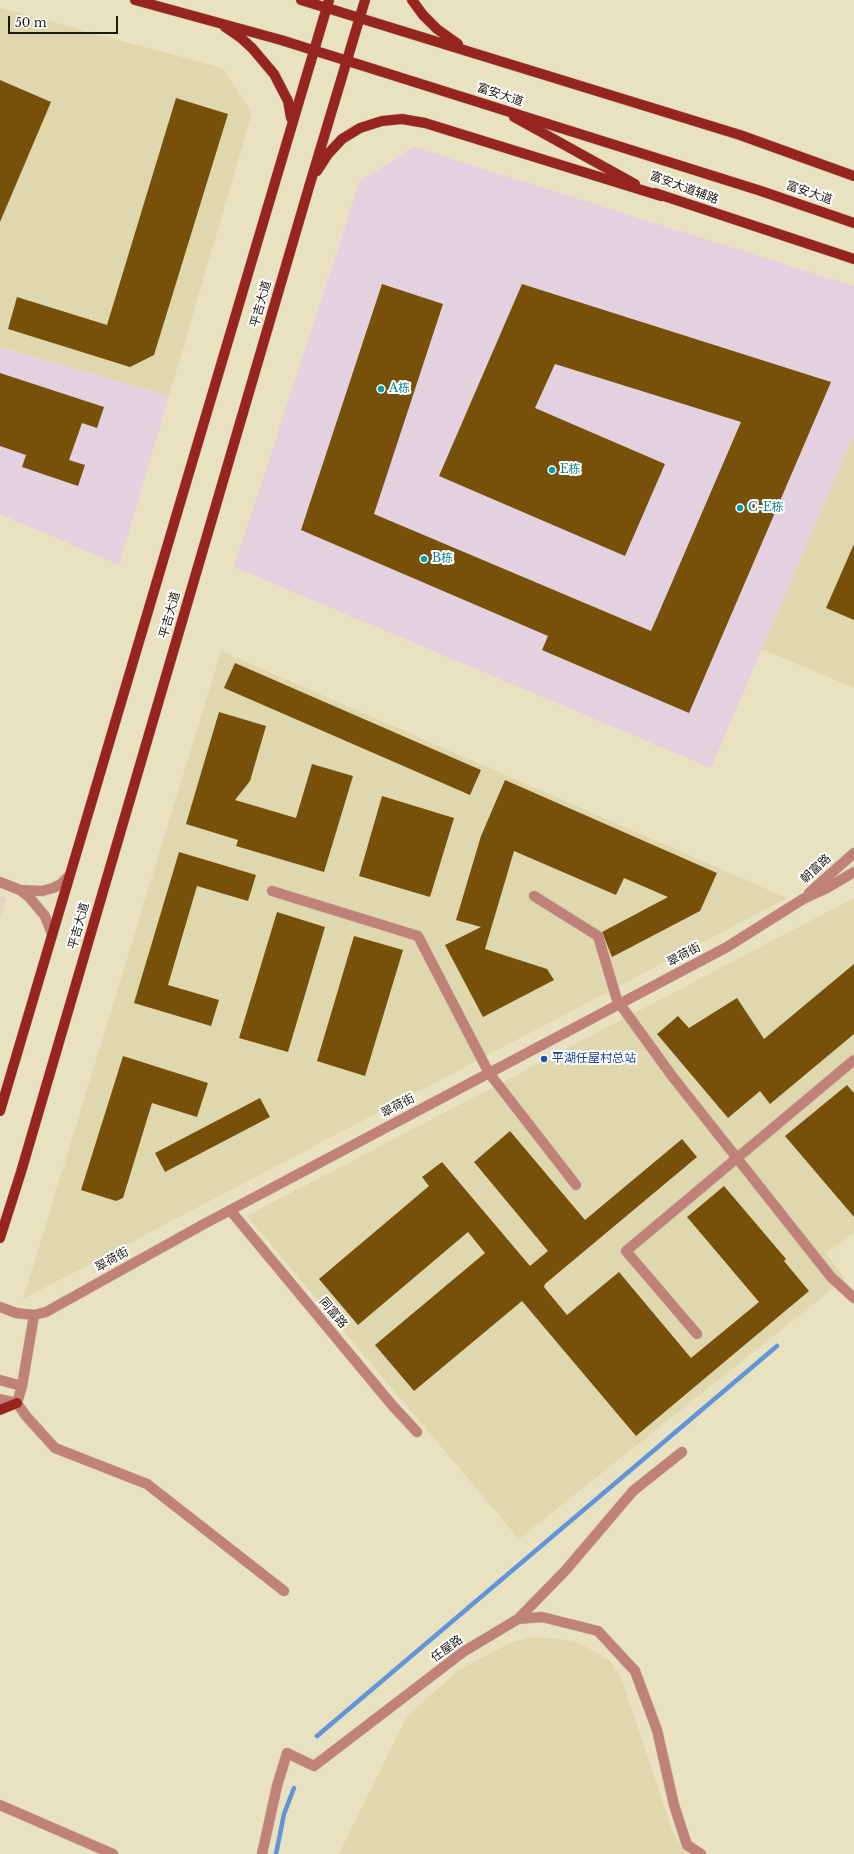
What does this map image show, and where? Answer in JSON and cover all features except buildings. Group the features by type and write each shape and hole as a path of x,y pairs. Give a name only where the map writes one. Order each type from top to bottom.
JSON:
{"main road":[{"name":"富安大道","path":"135,0 211,20 347,60 761,191 854,223"},
{"path":"301,0 328,4 360,17 740,135 854,176"},
{"name":"平吉大道","path":"0,1238 21,1172 309,187 366,0"},
{"path":"412,0 423,15 437,29 455,42 474,52"},
{"name":"平吉大道","path":"0,1111 290,127 328,4"},
{"path":"211,20 241,38 264,60 274,74 288,101 291,114 290,127"},
{"name":"富安大道辅路","path":"495,107 661,196 854,258"},
{"path":"309,187 328,154 342,139 360,128 372,124 402,119 425,123 661,196"},
{"path":"0,1410 17,1403"}],"street":[{"name":"朝富路","path":"803,899 854,853"},
{"name":"朝富路","path":"803,899 827,888 854,872"},
{"path":"20,890 42,891 53,888 61,884 69,876"},
{"path":"0,882 20,890 29,897 45,916 52,934"},
{"path":"272,891 418,936 489,1073 576,1185"},
{"path":"534,896 598,936 619,1004 672,1076 830,1277 854,1298"},
{"name":"翠荷街","path":"34,1316 46,1312 230,1210 727,947 803,899"},
{"path":"697,1334 626,1251 854,1060"},
{"name":"同富路","path":"230,1210 417,1432"},
{"path":"0,1307 16,1313 34,1316 22,1386 17,1403"},
{"path":"0,1380 22,1386"},
{"path":"0,1399 17,1403 26,1416 55,1448 147,1484 284,1591"},
{"name":"任屋路","path":"262,1854 277,1786 287,1753 314,1766 463,1652 518,1619 564,1571 633,1491 682,1452"},
{"path":"518,1619 542,1617 598,1631 635,1671 657,1730 674,1805 687,1845 701,1854"},
{"path":"0,1805 113,1854"}],"shaded area":[{"path":"0,8 222,68 252,113 169,396 0,347"},
{"path":"414,147 854,286 854,434 711,768 234,567 360,181"},
{"path":"0,347 169,396 119,565 0,514"},
{"path":"854,434 854,688 762,649"},
{"path":"221,651 787,898 23,1299"},
{"path":"0,896 7,898 0,920"},
{"path":"854,898 854,1232 826,1253 845,1279 519,1539 247,1216"},
{"path":"532,1637 576,1641 608,1660 620,1675 675,1838 688,1854 339,1854 406,1718 457,1671 510,1643"}],"waterway":[{"path":"317,1736 777,1346"},
{"path":"276,1854 284,1814 294,1788"}],"place":[{"name":"A栋","path":"381,389"},
{"name":"E栋","path":"552,470"},
{"name":"C-E栋","path":"740,508"},
{"name":"B栋","path":"424,559"},
{"name":"平湖任屋村总站","path":"544,1059"}]}
